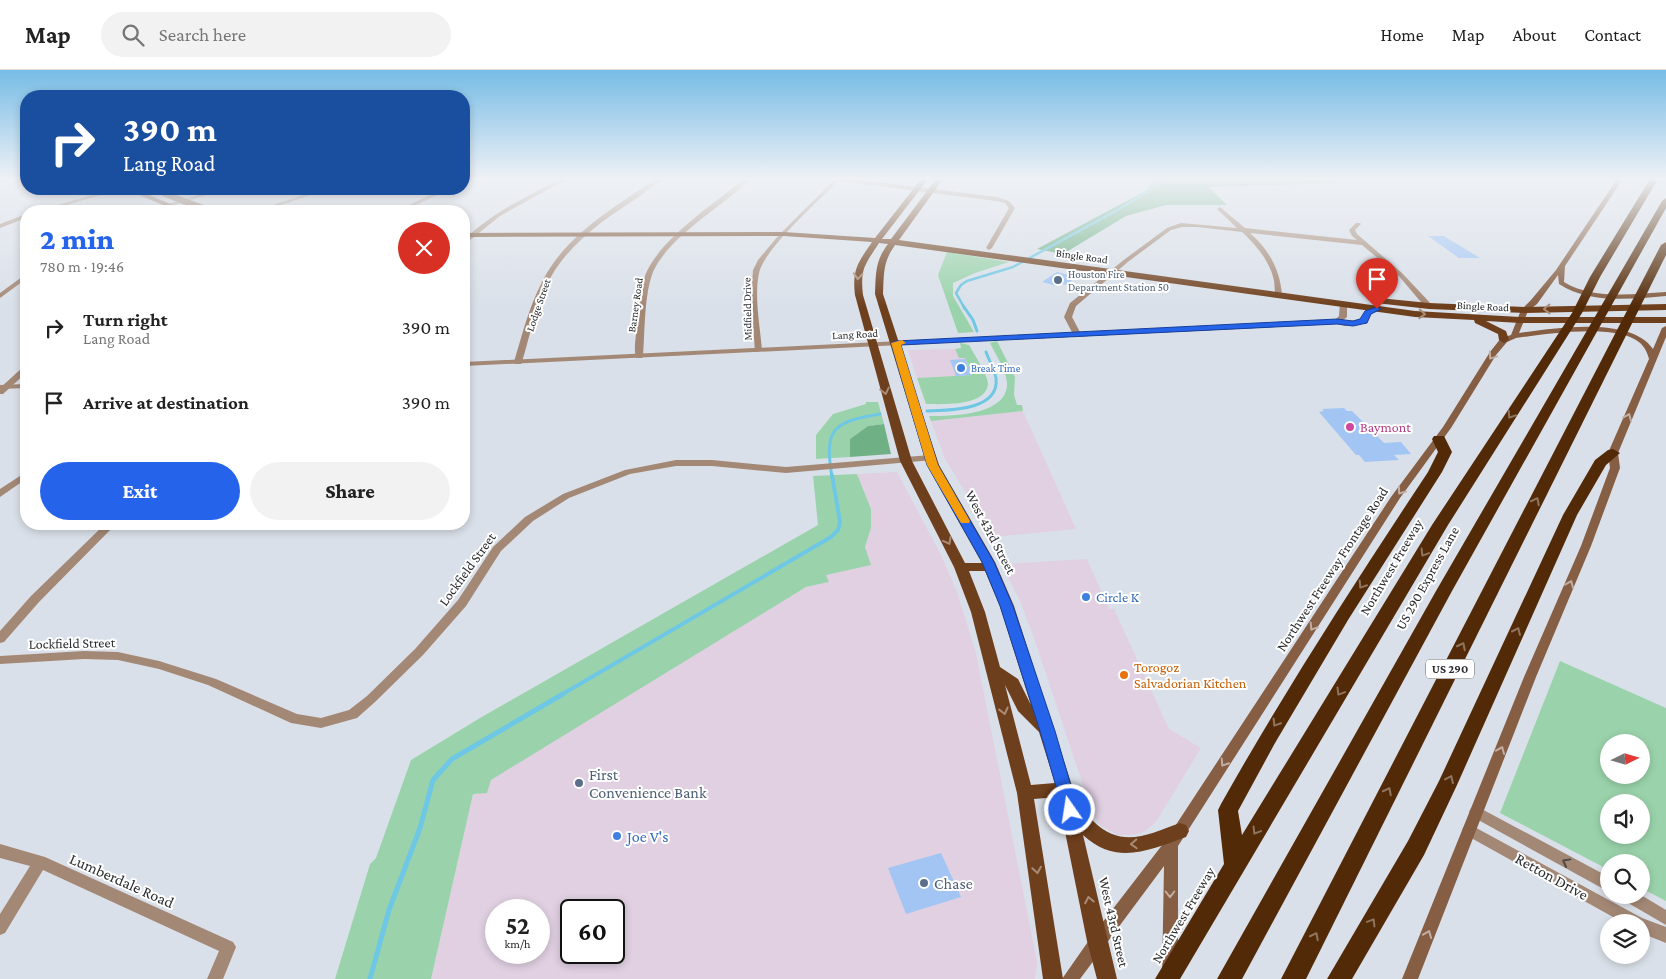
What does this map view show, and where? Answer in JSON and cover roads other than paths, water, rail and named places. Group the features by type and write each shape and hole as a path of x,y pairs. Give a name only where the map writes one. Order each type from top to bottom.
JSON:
{"highway":[{"name":"Northwest Freeway","path":"1169,979 1440,525 1577,313 1595,278 1629,221"},
{"name":"US 290 Express Lane","path":"1229,979 1481,522 1578,359 1608,306 1621,277 1654,221"},
{"name":"US 290","path":"1293,979 1666,244"},
{"path":"1235,866 1228,810 1273,729 1342,616 1435,472 1445,452 1439,439"},
{"path":"1339,979 1416,848 1570,515 1600,463 1613,454"}],"main road":[{"name":"West 43rd Street","path":"891,221 859,267 857,278 869,294 896,343 930,458 990,567 1007,606 1065,789 1097,941 1107,979"},
{"name":"West 43rd Street","path":"908,221 883,256 869,294 874,344 889,405 906,461 961,567 978,612 1025,793 1053,979"},
{"name":"Northwest Freeway Frontage Road","path":"1070,979 1175,838 1396,497 1509,338 1522,315 1562,265 1591,221"},
{"name":"Bingle Road","path":"470,228 691,227 787,231 895,238 989,248 1015,254"},
{"name":"Bingle Road","path":"470,235 682,234 787,231"},
{"name":"Bingle Road","path":"895,238 1079,263 1121,265 1377,309 1466,317 1666,307"},
{"name":"Bingle Road","path":"1079,263 1114,271 1278,292 1522,315 1666,320"},
{"path":"1562,265 1561,283 1570,290 1585,294 1666,294"},
{"path":"1343,304 1424,305"},
{"path":"1466,317 1497,328 1509,338 1563,330 1616,331 1640,338 1651,351 1653,359"},
{"path":"1410,979 1530,677 1589,537 1615,468 1613,454 1666,328"},
{"path":"961,567 990,567"},
{"path":"994,671 1013,683 1023,707 1048,731"},
{"path":"1025,793 1065,789"},
{"path":"1070,810 1102,840 1115,844 1142,843 1175,838 1169,979"}],"street":[{"path":"0,226 12,221"},
{"path":"470,234 490,221"},
{"name":"Lodge Street","path":"518,362 544,283 559,259 584,234 602,221"},
{"name":"Barney Road","path":"639,356 651,270 663,251 698,221"},
{"name":"Midfield Drive","path":"758,350 756,269 764,256 796,221"},
{"path":"989,248 1004,221"},
{"path":"1234,221 1269,257 1274,266 1278,292"},
{"path":"1358,224 1352,230 1354,235 1400,274 1424,305"},
{"path":"1077,334 1068,317 1073,305 1121,265 1169,229 1175,227 1197,225 1242,229 1363,244"},
{"path":"0,296 20,281"},
{"path":"1337,322 1343,317 1343,304"},
{"name":"Lang Road","path":"470,364 1337,322 1345,324 1366,319 1368,313 1377,309"},
{"path":"2,389 20,374"},
{"path":"2,389 20,387"},
{"name":"Lockfield Street","path":"0,660 84,655 118,656 159,665 212,682 295,718 320,723 353,714 371,699 419,652 462,603 497,549 529,518 566,496 628,472 676,463 712,463 786,470 930,458"},
{"path":"0,494 20,479"},
{"path":"0,639 35,599 105,530"},
{"name":"Retton Drive","path":"1476,812 1600,880"},
{"name":"Retton Drive","path":"1469,830 1621,914"},
{"name":"Lumberdale Road","path":"0,851 40,862 228,947 215,979"},
{"path":"0,928 40,862"},
{"path":"1643,904 1666,918"},
{"path":"1650,929 1666,935"}],"waterway":[{"path":"965,309 956,293 961,285 967,281 1013,267 1097,221"},
{"path":"964,307 973,320 977,331"},
{"path":"927,411 959,409 981,403 990,397 995,389 996,378 986,352"},
{"path":"832,477 829,448 835,430 851,420 880,414"},
{"path":"561,695 831,537 838,530 840,522 832,475"},
{"path":"370,979 389,910 420,828 433,780 452,759 563,694"}],"place":[{"name":"Houston Fire Department Station 50","path":"1058,280"},
{"name":"Break Time","path":"961,368"},
{"name":"Baymont","path":"1350,427"},
{"name":"Circle K","path":"1086,597"},
{"name":"Torogoz Salvadorian Kitchen","path":"1124,675"},
{"name":"First Convenience Bank","path":"579,783"},
{"name":"Joe V's","path":"617,836"},
{"name":"Chase","path":"924,883"}]}
